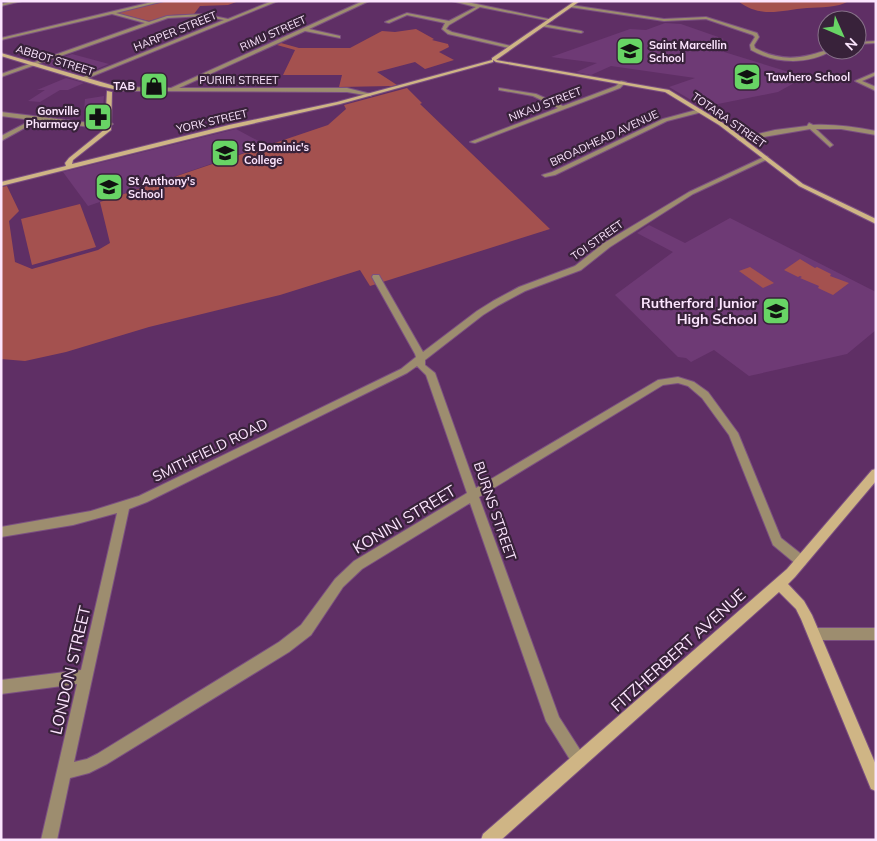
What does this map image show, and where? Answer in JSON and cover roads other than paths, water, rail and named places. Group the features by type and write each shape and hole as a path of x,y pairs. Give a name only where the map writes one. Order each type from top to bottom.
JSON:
{"main road":[{"name":"PURIRI STREET","path":"360,98 494,60 578,1"},
{"name":"ABBOT STREET","path":"1,54 122,91"},
{"name":"TOTARA STREET","path":"494,60 664,90 700,110 807,188 876,222"},
{"name":"ABBOT STREET","path":"102,85 110,93"},
{"path":"70,166 68,161 104,135 110,124 111,102 108,99 110,93 122,91"},
{"path":"111,102 122,91"},
{"name":"YORK STREET","path":"1,184 360,98"},
{"name":"FITZHERBERT AVENUE","path":"489,840 779,583 800,562 876,473"},
{"path":"779,583 800,605 815,634 876,784"}],"street":[{"path":"1,5 20,1"},
{"path":"1,40 162,1"},
{"name":"HARPER STREET","path":"81,79 276,1"},
{"name":"RIMU STREET","path":"169,90 367,1"},
{"path":"454,1 551,20"},
{"path":"495,9 502,5"},
{"path":"480,6 450,23 444,29 450,33 510,48"},
{"path":"571,6 664,20 697,17 714,20 751,32 757,37 752,45 753,49 782,59 804,60 817,55"},
{"path":"111,13 149,23"},
{"path":"387,22 407,14 450,23"},
{"path":"1,76 149,23 176,16 210,16 228,20"},
{"path":"543,25 580,33 589,30"},
{"path":"304,30 338,37"},
{"path":"876,73 858,81 876,89"},
{"path":"186,82 184,86 189,90"},
{"name":"NIKAU STREET","path":"473,142 618,87 623,82"},
{"path":"501,89 534,95 563,108"},
{"name":"PURIRI STREET","path":"343,90 360,98"},
{"name":"PURIRI STREET","path":"122,91 354,90 369,95"},
{"name":"BROADHEAD AVENUE","path":"545,175 553,174 665,120 700,110"},
{"path":"1,114 95,126 110,124"},
{"path":"1,139 37,119"},
{"path":"740,139 809,125 842,126 874,132 876,125"},
{"path":"809,125 830,144"},
{"name":"TOI STREET","path":"420,360 480,313 496,303 522,290 578,268 606,245 691,193 766,158"},
{"name":"BURNS STREET","path":"376,277 420,354 421,366 432,376 553,721 578,761"},
{"name":"SMITHFIELD ROAD","path":"1,532 124,507 404,371 420,360"},
{"name":"KONINI STREET","path":"65,772 102,759 284,647 306,630 339,583 358,565 661,382 678,380 691,384 705,396 733,432 777,541 800,562"},
{"name":"LONDON STREET","path":"49,840 124,507"},
{"path":"815,634 876,634"},
{"path":"1,687 86,676"}],"place":[{"name":"Saint Marcellin School","path":"630,51"},
{"name":"Tawhero School","path":"747,77"},
{"name":"TAB","path":"154,86"},
{"name":"Gonville Pharmacy","path":"98,117"},
{"name":"St Dominic's College","path":"225,153"},
{"name":"St Anthony's School","path":"109,187"},
{"name":"Rutherford Junior High School","path":"776,311"}]}
